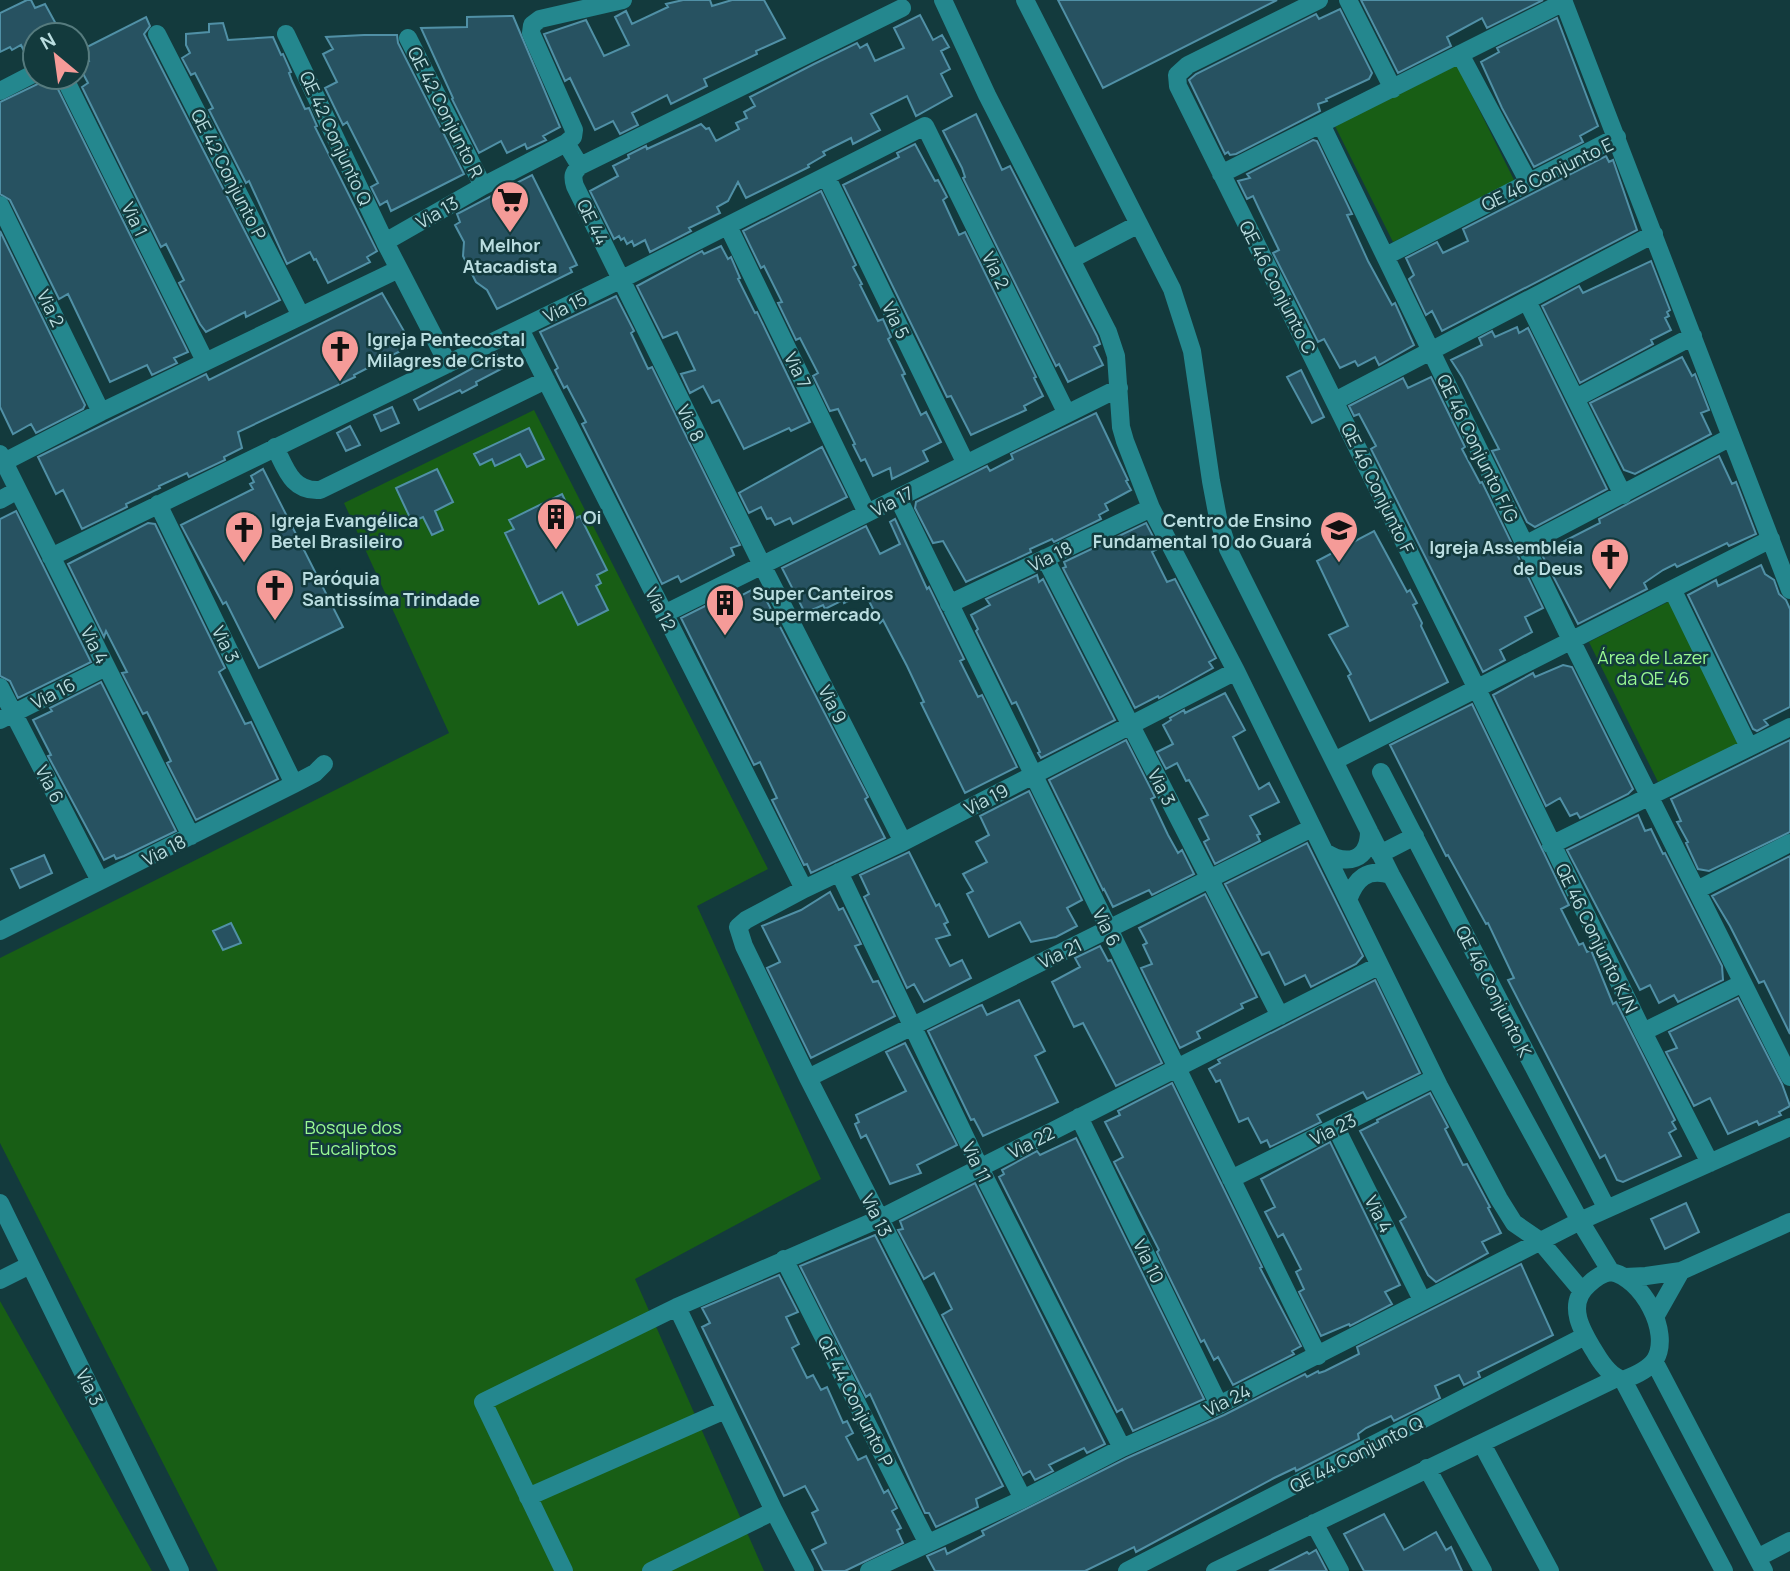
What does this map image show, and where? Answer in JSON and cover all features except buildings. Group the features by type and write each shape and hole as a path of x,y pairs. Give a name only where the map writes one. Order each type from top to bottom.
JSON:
{"street":[{"path":"624,0 540,19 532,25 531,33 574,130 573,137 566,143 580,166 902,8"},
{"path":"943,0 987,95 1108,332 1116,356 1121,427 1151,508 1236,671 1378,966 1504,1207 1514,1223 1540,1241 1582,1291"},
{"path":"1025,0 1172,289 1183,318 1198,385 1215,506 1228,549 1391,875 1580,1221 1618,1274 1640,1292 1655,1317 1660,1340 1654,1361 1639,1373 1620,1379 1427,1468 1215,1571"},
{"name":"QE 46 Conjunto C","path":"1319,0 1188,65 1177,75 1178,86 1335,401"},
{"path":"1348,0 1393,89"},
{"path":"1221,174 1564,1 1617,137"},
{"name":"QE 42 Conjunto P","path":"157,34 301,316"},
{"name":"QE 42 Conjunto Q","path":"286,34 385,242"},
{"name":"QE 42 Conjunto R","path":"408,38 483,186"},
{"path":"1460,54 1528,181"},
{"path":"0,91 21,80"},
{"name":"Via 1","path":"71,91 205,361"},
{"path":"1321,124 1386,256"},
{"name":"Via 15","path":"51,557 620,280 926,125"},
{"name":"Via 2","path":"926,125 1067,414"},
{"name":"QE 46 Conjunto E","path":"1386,256 1617,137 1790,590"},
{"name":"Via 13","path":"385,242 483,186 566,143"},
{"name":"QE 44","path":"580,166 572,179 620,280"},
{"name":"Via 5","path":"826,176 966,464"},
{"name":"Via 2","path":"0,205 102,412"},
{"path":"1072,259 1139,224"},
{"name":"Via 7","path":"728,226 867,513"},
{"path":"1335,401 1654,234"},
{"path":"385,242 448,364"},
{"name":"QE 46 Conjunto F/G","path":"1386,256 1572,642 1790,1077"},
{"path":"2,458 399,269"},
{"name":"Via 8","path":"620,280 762,565"},
{"path":"1527,301 1623,495"},
{"name":"Via 12","path":"520,329 804,889"},
{"path":"1576,398 1693,336"},
{"path":"275,447 295,482 302,488 320,490 546,380"},
{"name":"Via 17","path":"664,614 1119,388"},
{"name":"QE 46 Conjunto F","path":"1335,401 1551,845"},
{"path":"1525,545 1731,437"},
{"name":"Via 4","path":"2,458 191,836"},
{"path":"0,499 18,490"},
{"name":"Via 6","path":"898,498 1318,1356"},
{"name":"Via 3","path":"158,504 294,784"},
{"name":"Via 18","path":"949,604 1151,508"},
{"path":"1334,761 1771,539"},
{"name":"Via 3","path":"1045,558 1280,1016"},
{"name":"Via 9","path":"762,565 903,842"},
{"path":"1673,591 1749,747"},
{"name":"Via 16","path":"7,717 107,667"},
{"name":"Via 19","path":"738,927 804,889 903,842 1236,671"},
{"name":"Via 6","path":"0,687 7,717 100,881"},
{"path":"1551,845 1790,727"},
{"name":"Via 18","path":"0,931 294,784 315,773 324,764"},
{"name":"QE 46 Conjunto K","path":"1381,772 1607,1209"},
{"name":"Via 21","path":"808,1078 1312,828"},
{"path":"1325,852 1336,859 1349,860 1362,855 1369,844 1369,831"},
{"path":"1380,854 1415,836"},
{"path":"1697,890 1790,843"},
{"name":"QE 46 Conjunto K/N","path":"1551,845 1710,1163"},
{"name":"Via 11","path":"839,872 980,1168 1122,1448"},
{"path":"1348,900 1359,879 1380,872 1391,875"},
{"name":"Via 13","path":"738,927 744,946 808,1078 1023,1499"},
{"name":"Via 22","path":"528,1497 483,1402 677,1307 879,1219 1378,966"},
{"path":"1643,1032 1743,983"},
{"name":"Via 23","path":"1231,1180 1435,1078"},
{"path":"1514,1098 1541,1084"},
{"name":"Via 10","path":"1079,1118 1219,1405"},
{"path":"1580,1221 1790,1127"},
{"name":"Via 4","path":"1336,1128 1422,1300"},
{"name":"Via 3","path":"0,1203 180,1571"},
{"name":"Via 24","path":"869,1571 1023,1499 1122,1448 1219,1405 1580,1221"},
{"path":"1724,1571 1620,1379 1601,1361 1585,1336 1576,1307 1582,1291 1598,1276 1646,1276 1681,1271 1790,1222"},
{"name":"QE 44 Conjunto P","path":"784,1259 928,1542"},
{"path":"0,1280 30,1265"},
{"path":"1655,1317 1681,1271"},
{"path":"677,1307 805,1571"},
{"name":"QE 44 Conjunto Q","path":"1127,1571 1585,1336"},
{"path":"1654,1361 1761,1565 1790,1541"},
{"path":"564,1571 528,1497 725,1410"},
{"path":"1482,1444 1550,1571"},
{"path":"1427,1468 1483,1571"},
{"path":"651,1571 774,1511"},
{"path":"1314,1523 1340,1571"}],"green space":[{"path":"1457,65 1515,182 1393,242 1335,126"},
{"name":"Bosque dos Eucaliptos","path":"534,410 768,869 697,906 821,1179 635,1279 764,1571 218,1571 0,1143 0,958 449,733 344,503"},
{"name":"Área de Lazer da QE 46","path":"1672,600 1741,744 1658,782 1589,642"},
{"path":"0,1301 152,1571 0,1571"}],"place":[{"name":"Melhor Atacadista","path":"510,234"},
{"name":"Igreja Pentecostal Milagres de Cristo","path":"340,383"},
{"name":"Oi","path":"556,551"},
{"name":"Igreja Evangélica Betel Brasileiro","path":"244,564"},
{"name":"Centro de Ensino Fundamental 10 do Guará","path":"1339,564"},
{"name":"Igreja Assembleia de Deus","path":"1610,591"},
{"name":"Paróquia Santissíma Trindade","path":"275,622"},
{"name":"Super Canteiros Supermercado","path":"725,637"}]}
